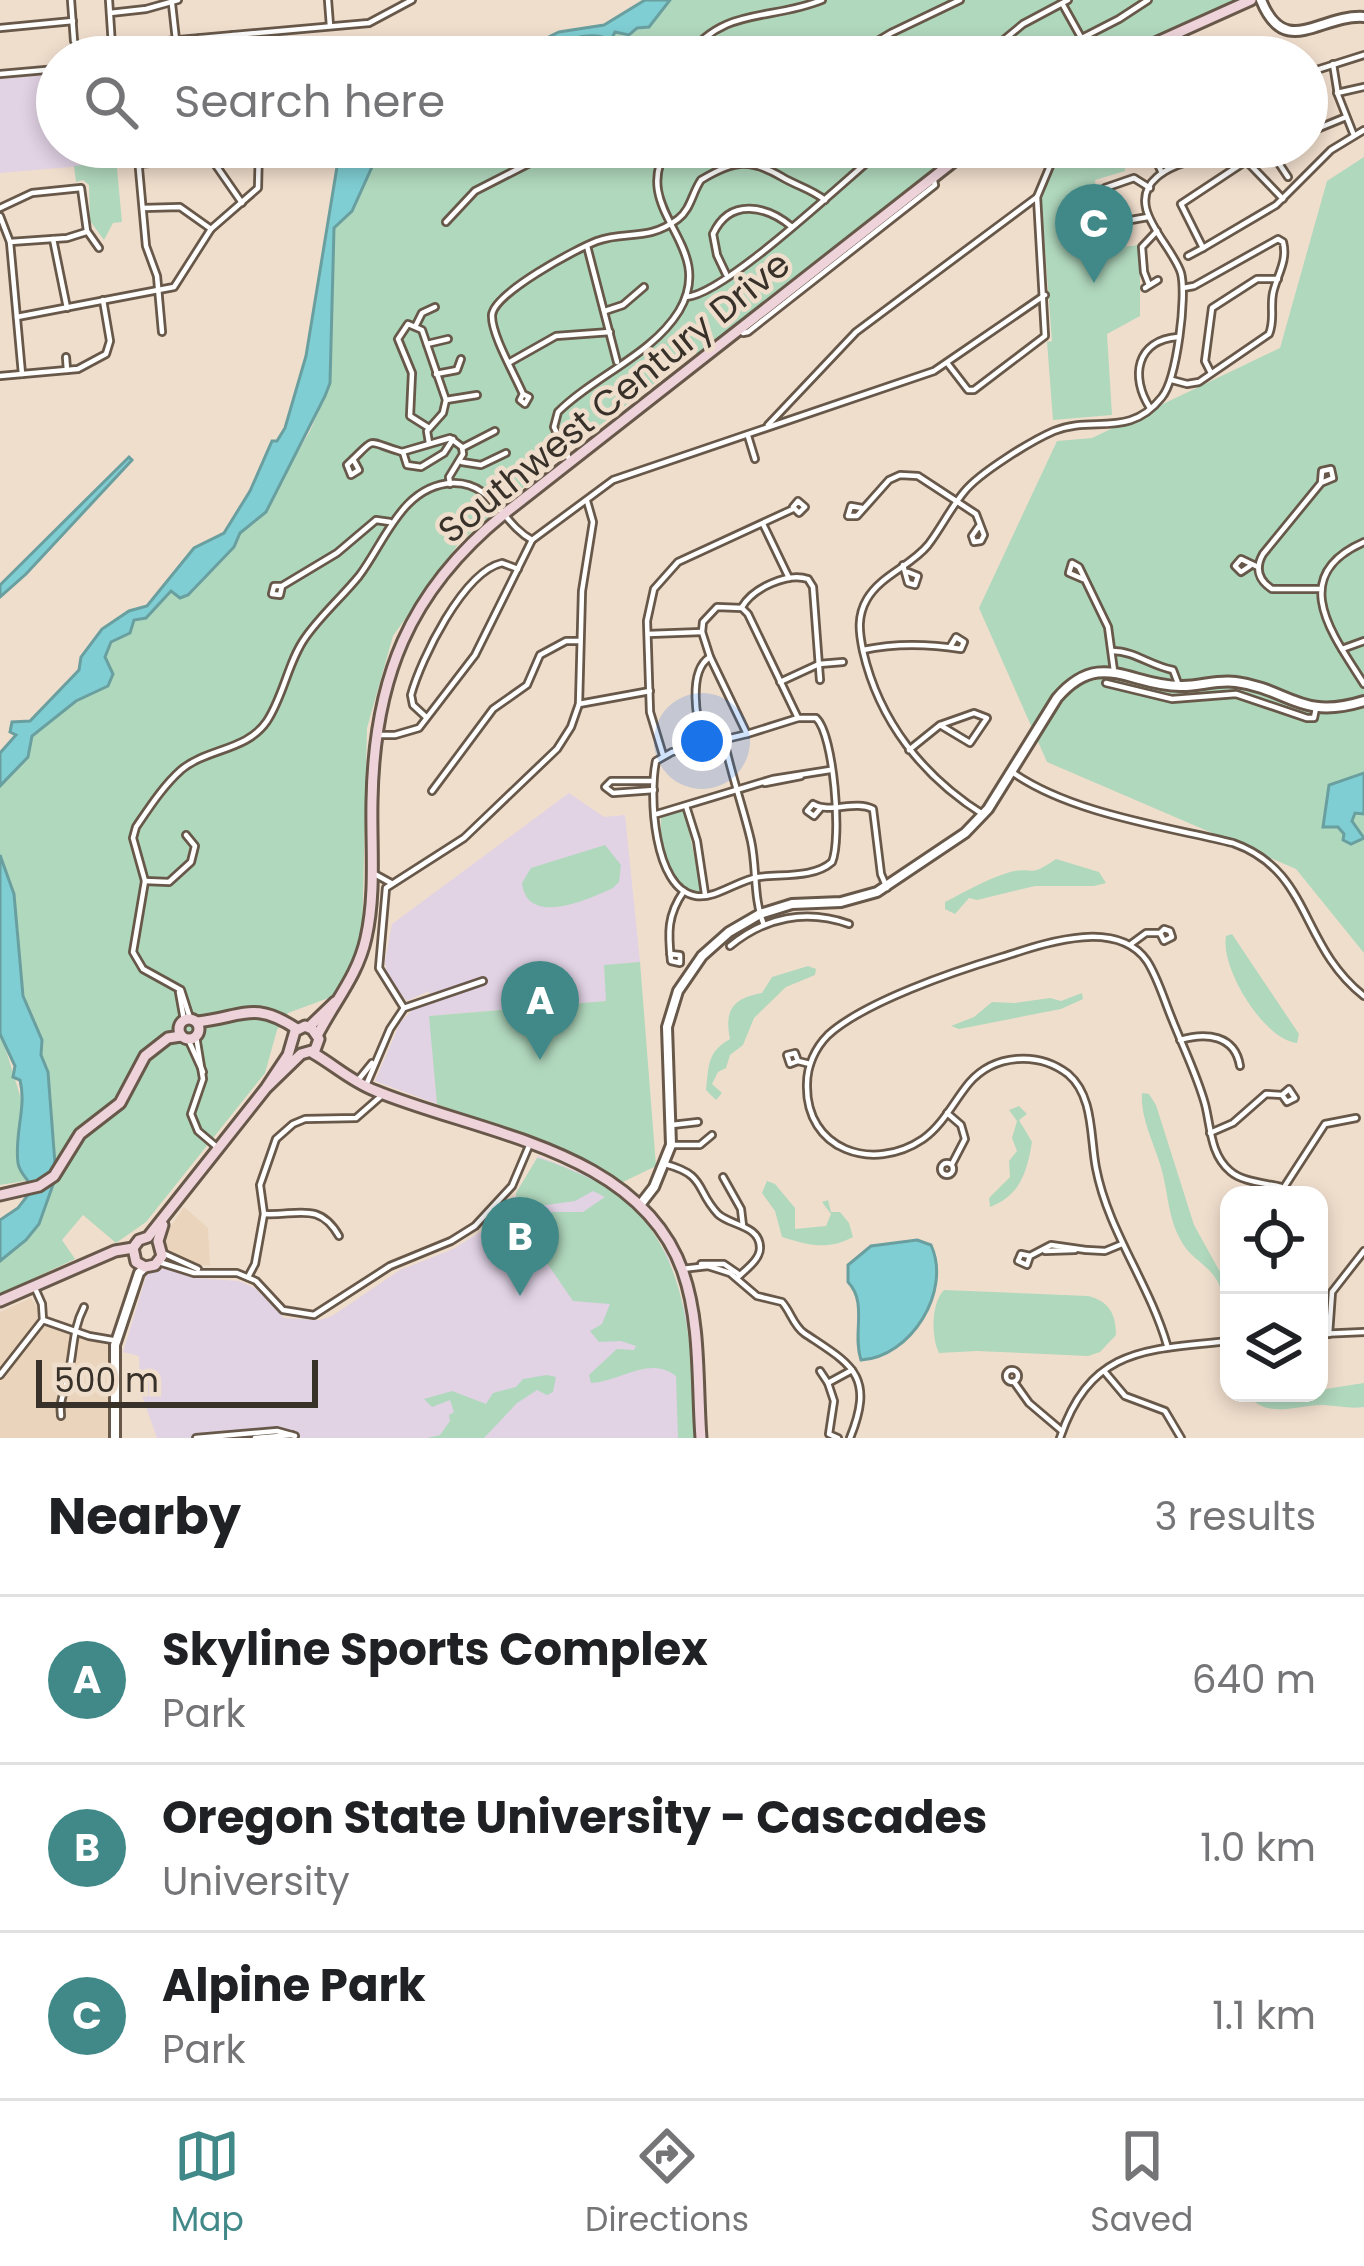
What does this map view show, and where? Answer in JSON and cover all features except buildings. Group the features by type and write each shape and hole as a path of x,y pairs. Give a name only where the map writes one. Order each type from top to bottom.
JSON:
{"main road":[{"path":"1179,36 1251,0"},
{"name":"Southwest Century Drive","path":"157,1248 166,1218 335,1002 358,963 370,918 375,735 390,669 417,611 451,563 570,461 943,168"},
{"path":"0,1193 45,1179 58,1167 82,1127 118,1099 148,1047 189,1029 259,1010 375,1090 585,1166 640,1205 682,1269 692,1310 701,1438"},
{"path":"137,1258 139,1240 157,1248"},
{"path":"0,1304 118,1256 137,1258 157,1248"}],"street":[{"path":"71,0 74,36"},
{"path":"109,0 111,36"},
{"path":"328,0 331,26"},
{"path":"222,36 369,23 412,0"},
{"path":"709,36 736,19 822,0"},
{"path":"885,36 960,0"},
{"path":"1085,36 1148,0"},
{"path":"1261,0 1272,22 1288,32 1307,31 1347,16 1364,17"},
{"path":"110,13 174,1 176,36"},
{"path":"1008,36 1065,2 1079,36"},
{"path":"0,28 73,21"},
{"path":"1328,66 1364,55"},
{"path":"1333,64 1337,93 1354,135"},
{"path":"0,74 36,71"},
{"path":"1337,93 1364,87"},
{"path":"1328,124 1346,117"},
{"path":"1328,152 1364,130"},
{"path":"139,168 146,246 156,270 162,332"},
{"path":"219,168 242,203"},
{"path":"17,317 159,292 179,284 211,229 260,183 260,168"},
{"path":"446,222 475,191 520,168"},
{"path":"570,461 554,418 667,328 686,297 688,263 657,194 658,168"},
{"path":"523,394 494,327 495,306 510,290 586,247 605,239 644,236 672,223 688,208 701,180 732,168"},
{"path":"772,168 825,200"},
{"path":"686,297 704,292 861,168"},
{"path":"948,364 968,390 977,389 1045,336 1037,197 1049,168"},
{"path":"1160,168 1162,173"},
{"path":"984,814 909,750 881,708 863,650 859,623 865,601 878,584 905,569 926,549 972,483 1056,430 1114,425 1150,408 1172,380 1183,288 1176,260 1148,217 1146,200 1162,173 1175,168"},
{"path":"1203,248 1181,204 1235,168"},
{"path":"1253,168 1283,199"},
{"path":"1282,168 1288,177"},
{"path":"1188,256 1283,199 1313,168"},
{"path":"1105,188 1134,178 1150,188"},
{"path":"22,374 10,242 0,212 32,193 81,188 87,231 99,248"},
{"path":"765,430 856,332 1037,197"},
{"path":"143,208 180,206 211,229"},
{"path":"727,275 716,255 713,234 728,217 761,207 792,227"},
{"path":"1108,224 1148,217"},
{"path":"10,242 87,231"},
{"path":"1157,231 1142,247 1147,286 1158,280"},
{"path":"53,239 67,308"},
{"path":"1172,380 1192,384 1269,334 1286,252 1281,240 1183,288"},
{"path":"586,247 618,364"},
{"path":"0,270 12,269"},
{"path":"1211,374 1205,361 1212,308 1258,279 1278,279"},
{"path":"605,310 623,305 644,287"},
{"path":"375,735 419,728 475,655 532,540 613,480 948,364 1045,295"},
{"path":"0,376 82,368 108,350 103,300"},
{"path":"416,325 422,313 434,307"},
{"path":"416,325 446,400 443,413 429,428 429,443"},
{"path":"416,325 403,327 398,342 412,374 410,416 429,428"},
{"path":"510,362 556,336 610,332"},
{"path":"1150,408 1142,396 1138,365 1154,342 1178,338"},
{"path":"427,344 448,339"},
{"path":"66,357 67,370"},
{"path":"436,374 458,370 461,358"},
{"path":"446,400 477,395"},
{"path":"462,448 495,431"},
{"path":"748,436 755,459"},
{"path":"353,459 378,440 403,452 453,440 462,448 462,462 449,477 450,484"},
{"path":"403,452 407,465 422,467 453,440"},
{"path":"462,462 481,465 506,453"},
{"path":"862,508 889,481 908,474 976,514 979,526"},
{"path":"1321,483 1254,566 1272,590 1321,589"},
{"path":"218,1148 192,1120 203,1072 177,986 142,968 133,952 145,881 133,838 150,806 182,770 246,741 265,724 282,695 303,639 362,573 390,522 427,493 450,484 470,485 484,492 532,540"},
{"path":"404,1008 382,978 378,958 383,894 391,883 464,838 493,813 565,740 579,704 582,591 593,522 586,500"},
{"path":"663,755 652,724 648,634 649,604 664,574 690,556 793,509"},
{"path":"282,586 337,553 376,520 390,522"},
{"path":"763,524 789,578"},
{"path":"1364,542 1338,558 1321,589 1322,613 1364,684"},
{"path":"427,718 413,705 411,695 451,611 485,569 502,563 518,568"},
{"path":"742,608 748,598 803,576 813,586 820,680"},
{"path":"1083,579 1104,617 1113,651 1110,683 1172,699 1236,694 1307,718 1314,718 1316,707"},
{"path":"742,608 717,607 703,622 702,632 747,734"},
{"path":"742,608 798,718"},
{"path":"648,634 702,632"},
{"path":"432,791 493,709 522,691 540,655 566,640 580,641"},
{"path":"1342,649 1364,641"},
{"path":"863,650 887,645 950,647"},
{"path":"1113,651 1173,670 1179,686"},
{"path":"703,744 698,670 710,657"},
{"path":"780,682 819,664 843,662"},
{"path":"640,1205 671,1145 666,1039 679,991 702,956 729,932 760,914 792,904 858,899 887,888 965,833 984,814 1063,692 1087,676 1114,671 1179,686 1235,681 1316,707 1364,701"},
{"path":"579,704 650,691"},
{"path":"909,750 940,725 974,713 987,718 970,743 940,725"},
{"path":"798,718 816,718 824,726 837,847 832,862 819,871 755,878 705,896 684,891 661,863 654,765 663,755 798,718"},
{"path":"724,740 752,842 764,925"},
{"path":"657,814 734,790 830,770"},
{"path":"1012,772 1081,805 1260,854 1291,884 1330,963 1364,996"},
{"path":"654,780 611,781 605,787 613,793 654,790"},
{"path":"686,806 705,896"},
{"path":"820,809 873,808 887,888"},
{"path":"145,881 169,882 186,868 195,851 186,835"},
{"path":"371,872 391,883"},
{"path":"670,954 669,917 684,891"},
{"path":"730,946 764,925 803,915 849,924"},
{"path":"1131,944 1147,933 1160,933"},
{"path":"1167,1345 1150,1294 1102,1194 1085,1097 1065,1072 1029,1058 1007,1060 972,1080 933,1131 908,1147 877,1156 850,1154 829,1141 814,1122 806,1087 810,1064 826,1037 959,970 1080,939 1106,937 1131,944 1148,963 1204,1101 1222,1162 1231,1172 1267,1186"},
{"path":"248,1277 264,1214 260,1185 271,1149 282,1132 305,1120 356,1118 375,1090 381,1047 404,1008 483,981"},
{"path":"1180,1040 1204,1034 1221,1039 1237,1053 1240,1066"},
{"path":"798,1061 810,1064"},
{"path":"1210,1133 1233,1123 1266,1094 1282,1095"},
{"path":"947,1113 961,1125 965,1139 952,1164"},
{"path":"1283,1186 1325,1124 1356,1118"},
{"path":"672,1125 698,1122"},
{"path":"671,1145 700,1144 712,1135"},
{"path":"157,1248 203,1272 248,1277 283,1310 304,1316 325,1311 390,1266 452,1241 475,1226 512,1186 529,1146"},
{"path":"664,1164 694,1177 721,1217 755,1234 760,1250 738,1276"},
{"path":"723,1177 741,1209 743,1226"},
{"path":"264,1214 313,1210 332,1222 339,1236"},
{"path":"1030,1256 1039,1251 1105,1251 1123,1244"},
{"path":"1364,1251 1332,1292 1329,1334 1364,1332"},
{"path":"1358,1257 1364,1264"},
{"path":"117,1436 116,1358 140,1273 137,1258"},
{"path":"682,1269 721,1263 757,1296 782,1302 800,1331 834,1349 852,1370 860,1409 850,1438"},
{"path":"35,1289 43,1320"},
{"path":"61,1416 60,1401 84,1307"},
{"path":"43,1320 118,1341"},
{"path":"0,1376 43,1320"},
{"path":"1014,1382 1061,1434 1082,1397 1104,1372 1131,1354 1167,1345 1220,1342"},
{"path":"828,1383 852,1370"},
{"path":"820,1371 834,1401 829,1434 838,1438"},
{"path":"1104,1372 1125,1396 1165,1411 1181,1438"},
{"path":"196,1438 277,1431 294,1435"},
{"path":"255,1438 294,1435"}],"shaded area":[{"path":"36,76 36,168 59,168 0,173 0,79"},
{"path":"569,793 604,817 625,815 640,962 604,966 607,1001 430,1016 437,1104 375,1081 400,1023 413,1009 432,1001 429,991 407,1001 387,977 392,924"},
{"path":"538,1156 591,1177 615,1193 668,1256 686,1314 696,1438 157,1438 140,1390 139,1356 123,1352 147,1273 164,1268 194,1278 239,1281 255,1288 284,1318 319,1320 400,1270 453,1249 485,1229 516,1195"},
{"path":"184,1207 208,1228 210,1266 167,1250 162,1239"},
{"path":"31,1298 37,1320 46,1327 110,1346 114,1438 0,1438 0,1312"}],"green space":[{"path":"670,0 1237,0 1158,36 610,36 649,27"},
{"path":"1364,157 1364,953 1296,869 1047,762 979,608 1057,441 1092,438 1280,348 1327,181"},
{"path":"74,168 117,168 122,222 113,223 104,240 90,221 89,185 76,182"},
{"path":"372,168 934,168 556,459 459,543 393,636 367,728 362,939 334,996 288,1013 277,1030 265,1073 146,1222 116,1243 83,1215 62,1240 75,1259 0,1294 0,1259 55,1148 42,1039 23,996 14,894 0,855 0,786 28,757 32,736 76,701 108,685 105,657 110,642 130,633 134,620 146,618 171,591 195,585 225,557 271,498 310,431 330,383 334,228 357,202"},
{"path":"1054,168 1125,168 1095,180 1102,249 1140,245 1140,316 1107,334 1112,415 1053,420 1041,198"},
{"path":"685,811 701,890 698,894 676,882 665,864 661,817"},
{"path":"605,845 621,865 619,882 613,888 560,906 535,904 526,896 522,883 531,868"},
{"path":"1056,859 1099,872 1106,883 1035,886 969,898 955,914 945,909 945,902 984,882 1010,872 1036,870"},
{"path":"1232,934 1299,1034 1297,1043 1271,1030 1247,1000 1226,950 1226,936"},
{"path":"640,962 656,1166 623,1182 581,1160 437,1104 429,1016 606,1001 604,965"},
{"path":"808,966 816,969 815,975 786,987 754,1018 743,1045 730,1055 712,1084 722,1093 716,1100 706,1090 709,1066 713,1054 730,1039 728,1020 733,1007 762,993 772,977"},
{"path":"1082,993 1083,999 1061,1009 959,1029 951,1026 974,1017 992,1002 1061,1001"},
{"path":"0,1031 22,1102 30,1180 0,1185"},
{"path":"1142,1093 1149,1094 1156,1105 1194,1225 1220,1271 1220,1287 1176,1231"},
{"path":"1019,1106 1027,1114 1019,1120 1032,1142 1028,1163 1015,1190 990,1207 989,1198 1010,1177 1009,1161 1017,1151 1012,1138 1017,1121 1009,1110"},
{"path":"537,1158 617,1195 644,1221 664,1251 686,1321 697,1438 678,1438 676,1376 666,1370 645,1369 591,1383 589,1375 617,1349 634,1350 636,1346 599,1342 590,1331 602,1324 610,1304 573,1301 538,1250 535,1229 552,1212 583,1212 605,1197 593,1191 575,1201 517,1209 516,1193"},
{"path":"767,1181 795,1208 795,1229 826,1226 831,1214 822,1202 828,1200 831,1212 840,1212 849,1223 853,1237 819,1245 782,1237 775,1211 762,1193"},
{"path":"944,1290 1088,1296 1110,1310 1116,1335 1100,1352 1088,1356 939,1353 934,1320"},
{"path":"556,1377 553,1392 547,1395 537,1390 517,1403 484,1438 427,1438 440,1435 454,1412 450,1400 432,1407 424,1399 452,1391 486,1404 493,1393 516,1387 523,1379"},
{"path":"1364,1383 1364,1407 1275,1409 1255,1402 1328,1402 1328,1389"}],"water":[{"path":"645,0 670,0 649,27 629,35 551,36 604,25"},
{"path":"337,168 371,168 352,211 334,228 330,383 266,512 240,533 234,547 188,595 180,598 171,591 146,618 134,620 130,633 111,642 105,657 113,674 108,686 76,701 32,736 28,757 0,786 0,753 16,735 10,732 12,722 30,721 79,670 81,657 102,629 129,611 147,606 194,548 224,533 250,491 272,441 285,428 306,356"},
{"path":"129,457 132,460 0,597 0,585"},
{"path":"1364,773 1364,814 1355,813 1352,821 1364,838 1351,844 1343,840 1338,827 1323,827 1329,785"},
{"path":"0,855 14,894 23,996 42,1040 41,1055 48,1072 55,1164 54,1182 39,1224 0,1261 0,1220 32,1190 18,1163 20,1080 13,1077 15,1066 0,1034"},
{"path":"917,1240 931,1245 936,1263 936,1282 923,1319 896,1347 861,1360 859,1309 848,1282 848,1265 871,1246"}],"place":[{"name":"Alpine Park","path":"1094,283"},
{"name":"Skyline Sports Complex","path":"540,1060"},
{"name":"Oregon State University - Cascades","path":"520,1296"}]}
